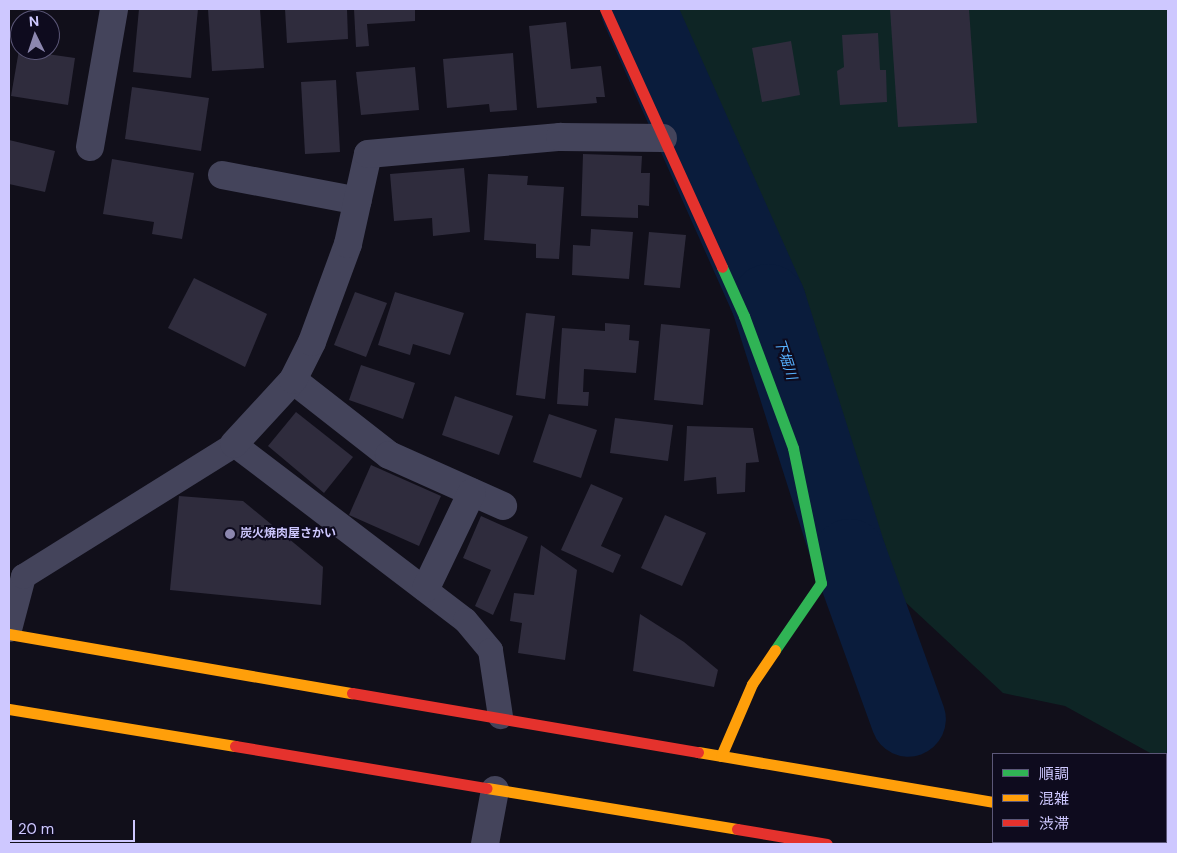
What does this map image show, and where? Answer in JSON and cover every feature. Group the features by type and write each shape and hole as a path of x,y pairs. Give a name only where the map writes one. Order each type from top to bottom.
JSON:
{"street":[{"path":"90,147 114,9"},
{"path":"605,9 744,316 793,448 821,583 752,684 721,756"},
{"path":"234,444 293,380 312,342 345,253 368,154 560,136 663,138"},
{"path":"222,175 358,201"},
{"path":"293,380 389,455 503,506"},
{"path":"426,588 472,492"},
{"path":"9,634 500,716 992,802"},
{"path":"9,709 827,844"},
{"path":"485,844 495,790"}],"lane":[{"path":"9,629 23,576 234,444 426,588 465,620 490,650 500,716"}],"green space":[{"path":"659,9 1168,9 1168,763 1167,753 1150,753 1065,706 1003,693 872,571"}],"building":[{"path":"139,9 198,9 191,78 133,72"},
{"path":"208,9 260,9 264,68 212,71"},
{"path":"285,9 347,9 348,39 287,43"},
{"path":"354,9 415,9 415,21 367,24 369,46 356,47"},
{"path":"890,9 969,9 977,123 898,127"},
{"path":"566,22 571,69 601,66 605,97 596,97 597,103 537,108 529,26"},
{"path":"878,33 880,70 886,70 887,102 840,105 837,71 844,67 842,35"},
{"path":"791,41 800,95 762,102 752,48"},
{"path":"513,53 517,110 490,112 489,104 447,108 443,59"},
{"path":"60,56 75,58 68,105 11,96 17,60 60,60"},
{"path":"415,67 419,110 361,115 356,72"},
{"path":"336,80 340,152 305,154 301,82"},
{"path":"132,87 209,98 201,151 125,139"},
{"path":"9,140 55,151 45,192 9,184"},
{"path":"583,154 642,156 641,173 650,173 649,206 638,205 638,218 581,216"},
{"path":"112,159 194,173 182,239 152,234 154,222 103,214"},
{"path":"464,168 470,232 433,236 432,218 394,221 390,174"},
{"path":"488,174 528,176 527,185 564,187 559,259 536,258 536,244 484,240"},
{"path":"591,229 633,232 629,279 572,275 573,245 590,246"},
{"path":"649,232 686,235 680,288 644,285"},
{"path":"194,278 267,314 245,367 168,328"},
{"path":"355,292 387,303 366,357 334,345"},
{"path":"395,292 464,313 450,355 413,344 410,355 378,345"},
{"path":"526,313 555,316 545,399 516,395"},
{"path":"605,323 630,325 629,340 639,341 636,373 584,369 583,392 589,392 588,406 557,404 562,328 605,331"},
{"path":"661,324 710,329 703,405 654,400"},
{"path":"361,365 415,383 403,419 349,400"},
{"path":"455,396 513,416 499,455 442,435"},
{"path":"296,412 353,457 324,493 268,446"},
{"path":"549,414 597,430 581,478 533,462"},
{"path":"615,418 673,425 668,461 610,453"},
{"path":"687,426 753,428 759,462 746,463 745,492 717,494 716,477 684,481"},
{"path":"371,465 441,496 419,546 349,515"},
{"path":"591,484 623,498 601,546 621,555 613,573 561,550"},
{"name":"炭火焼肉屋さかい","path":"179,496 243,501 323,567 321,605 170,590"},
{"path":"665,515 706,533 682,586 641,568"},
{"path":"481,516 528,537 493,615 475,606 491,570 463,558"},
{"path":"541,545 577,570 565,660 518,653 522,623 510,621 514,593 534,595"},
{"path":"640,614 684,642 718,670 714,687 633,671"}],"waterway":[{"name":"下堀川","path":"638,9 768,301 849,556 908,719"}],"traffic: fast":[{"path":"722,267 744,316 793,448 821,583 775,650"}],"traffic: slow":[{"path":"9,634 352,693"},
{"path":"721,756 752,684 775,650"},
{"path":"9,709 235,746"},
{"path":"698,752 992,802"},
{"path":"487,788 737,829"}],"traffic: jam":[{"path":"605,9 722,267"},
{"path":"352,693 698,752"},
{"path":"235,746 487,788"},
{"path":"737,829 827,844"}],"place":[{"name":"炭火焼肉屋さかい","path":"230,534"}]}
